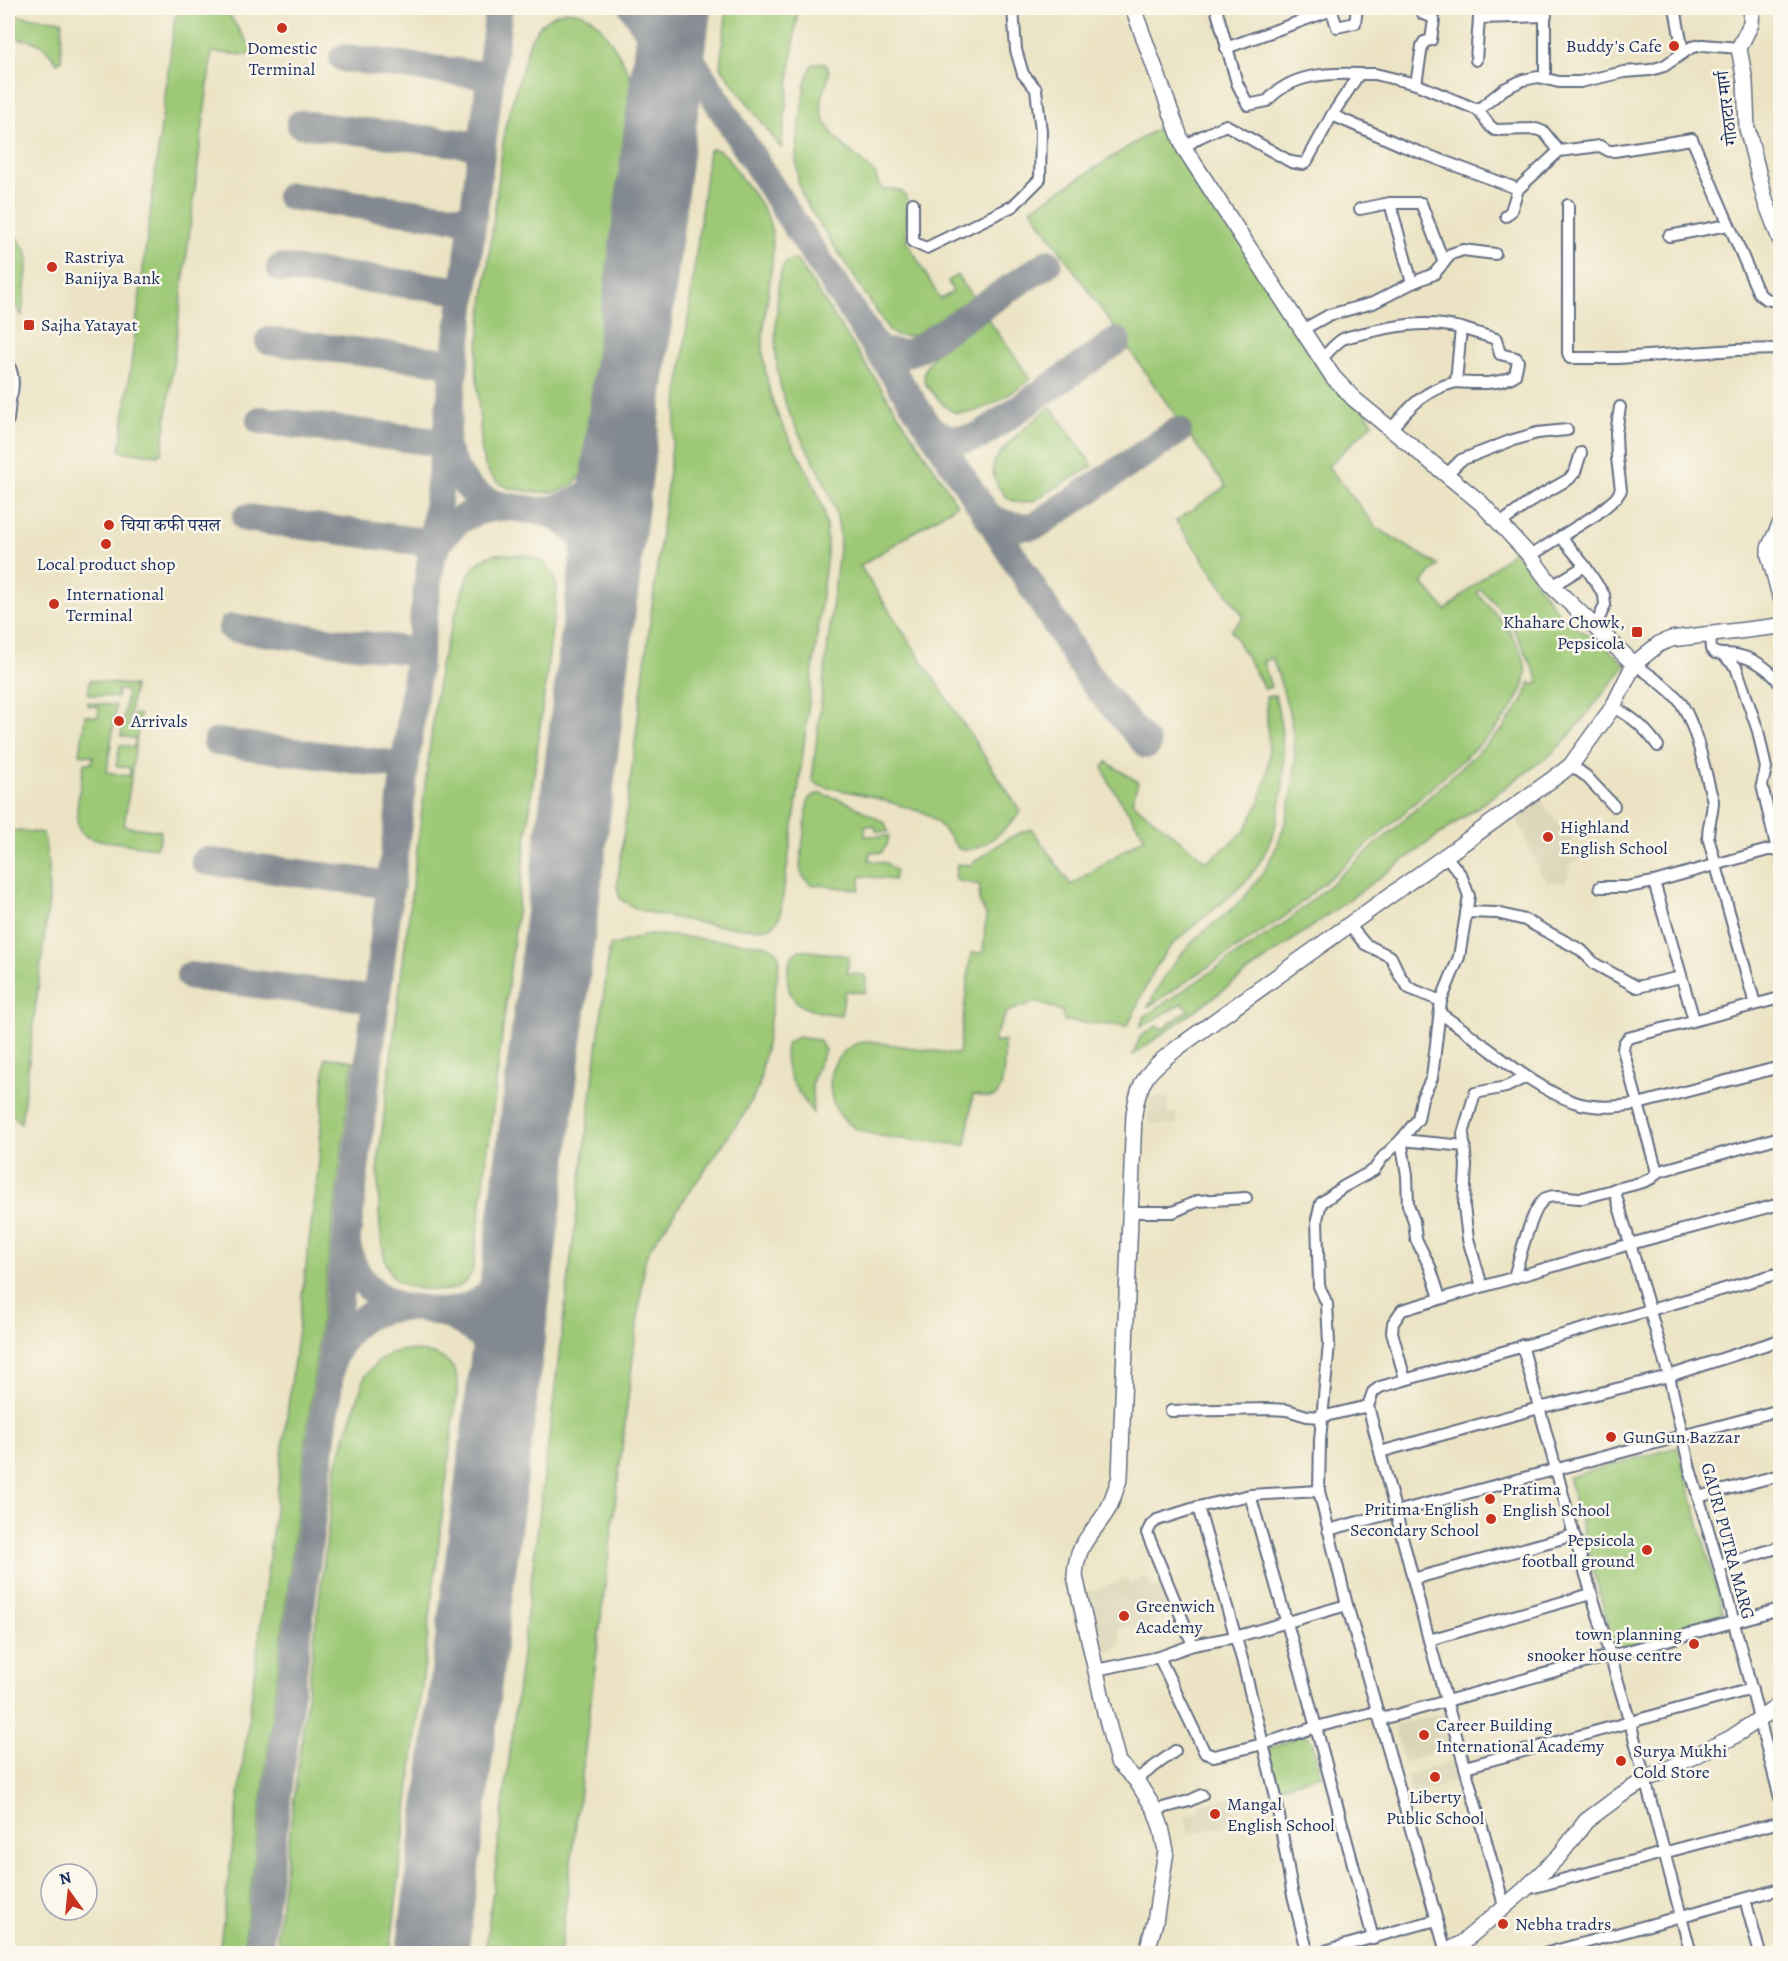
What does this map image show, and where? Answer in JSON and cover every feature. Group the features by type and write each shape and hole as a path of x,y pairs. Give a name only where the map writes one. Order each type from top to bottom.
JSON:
{"main road":[{"path":"1136,8 1184,147 1321,360 1342,388 1481,503 1530,556 1552,586 1596,625 1634,664"},
{"name":"गोठाटार मार्ग","path":"1752,8 1751,24 1739,48 1745,81 1748,129 1751,150 1768,210 1780,238"},
{"path":"1780,525 1768,555 1780,596"},
{"path":"1146,1953 1155,1922 1166,1851 1155,1810 1136,1780 1118,1762 1109,1732 1075,1576 1076,1558 1083,1543 1107,1510 1120,1477 1130,1212 1136,1098 1140,1085 1149,1073 1180,1046 1571,765 1613,707 1634,664 1659,644 1671,639 1780,626"},
{"path":"1445,1953 1465,1948 1504,1905 1524,1890 1560,1855 1586,1821 1621,1795 1645,1780 1695,1757 1760,1720 1780,1705"}],"street":[{"path":"914,203 913,242 926,248 1013,206 1040,179 1041,131 1036,89 1023,74 1016,50 1013,8"},
{"path":"1216,8 1237,83 1248,105 1268,101 1277,90 1291,82 1312,76 1336,73 1375,74 1416,84 1478,110 1495,130 1536,129 1544,132 1559,152"},
{"path":"1226,48 1331,9 1337,27 1355,23 1357,8"},
{"path":"1416,84 1422,46 1424,42 1431,40 1434,20 1423,14 1421,8"},
{"path":"1675,8 1683,52"},
{"path":"1476,60 1479,13 1545,12 1545,78"},
{"path":"1478,110 1504,88 1523,80 1538,77 1559,82 1581,82 1664,66 1692,47 1703,45 1739,48"},
{"path":"1184,147 1226,125 1291,162 1303,164 1307,161 1332,115 1359,74"},
{"path":"1332,115 1403,146 1518,189"},
{"path":"1506,216 1511,211 1518,189 1559,152 1600,146 1614,151 1692,139 1728,225 1763,298 1771,301 1780,300"},
{"path":"1390,202 1412,283"},
{"path":"1360,209 1390,202 1421,203 1444,263"},
{"path":"1568,205 1568,353 1570,358 1618,358 1780,349"},
{"path":"1669,236 1728,225"},
{"path":"1302,330 1329,315 1373,303 1434,274 1451,254 1463,250 1495,254"},
{"path":"1321,360 1343,339 1400,325 1436,323 1496,339 1500,354 1516,358 1518,365 1515,375 1509,379 1481,384 1456,382 1430,391 1409,408 1391,429"},
{"path":"1456,382 1461,328"},
{"path":"8,363 13,381 8,420"},
{"path":"1530,556 1597,514 1617,498 1621,490 1617,458 1620,407"},
{"path":"1446,476 1461,460 1510,441 1537,433 1567,430"},
{"path":"1501,523 1534,499 1569,479 1575,472 1581,453"},
{"path":"1561,537 1585,566 1604,595 1606,601 1596,625"},
{"path":"1552,586 1585,566"},
{"path":"1710,635 1711,650 1750,659 1773,674 1780,684"},
{"path":"1600,888 1627,887 1654,882 1768,850 1779,851 1762,785 1766,768 1758,731 1736,668 1722,654"},
{"path":"1634,664 1677,698 1685,711 1713,801 1708,837 1755,1004"},
{"path":"1613,707 1637,721 1658,746"},
{"path":"1571,765 1586,776 1614,806"},
{"path":"1445,1953 1347,1605 1319,1491 1321,1417 1328,1368 1329,1337 1327,1304 1319,1286 1317,1219 1321,1203 1343,1187 1374,1170 1418,1119 1422,1098 1432,1078 1441,1001 1459,957 1469,896 1461,875 1446,856"},
{"path":"1654,882 1694,1020"},
{"path":"1466,912 1497,913 1525,920 1581,950 1595,964 1637,987 1681,977"},
{"path":"1350,926 1365,944 1391,957 1409,988 1441,1001"},
{"path":"1657,1172 1623,1050 1624,1043 1628,1038 1780,998"},
{"path":"1440,1013 1526,1077 1575,1102 1615,1107 1638,1104 1780,1067"},
{"path":"1482,1286 1465,1222 1463,1134 1475,1093 1506,1087 1526,1077"},
{"path":"1514,1277 1536,1210 1543,1199 1554,1196 1583,1198 1643,1182 1652,1178 1657,1172 1780,1137"},
{"path":"1401,1140 1465,1146"},
{"path":"1401,1140 1407,1174 1408,1205 1414,1221 1416,1239 1430,1267 1440,1298"},
{"name":"GAURI PUTRA MARG","path":"1614,1189 1669,1376 1698,1497 1760,1720 1775,1754 1780,1798"},
{"path":"1130,1212 1173,1212 1198,1201 1246,1198"},
{"path":"1405,1379 1392,1332 1393,1323 1401,1310 1630,1244 1780,1204"},
{"path":"1504,1905 1429,1640 1368,1406 1373,1392 1380,1387 1405,1379 1780,1273"},
{"path":"1380,1452 1539,1408 1669,1376 1780,1340"},
{"path":"1522,1345 1574,1535 1630,1722 1691,1953"},
{"path":"1171,1411 1269,1409 1321,1417 1368,1406"},
{"path":"1328,1530 1780,1410"},
{"path":"1698,1497 1780,1475"},
{"path":"1193,1645 1147,1533 1151,1525 1157,1520 1198,1507 1250,1495 1319,1491"},
{"path":"1250,1495 1373,1938"},
{"path":"1198,1507 1263,1744 1275,1793 1292,1891 1308,1953"},
{"path":"1413,1579 1574,1535"},
{"path":"1719,1566 1780,1547"},
{"path":"1429,1640 1592,1594"},
{"path":"1096,1670 1159,1657 1193,1645 1235,1637 1347,1605"},
{"path":"1159,1657 1205,1753 1214,1756 1372,1713 1385,1718 1447,1702 1780,1609"},
{"path":"1466,1767 1752,1689"},
{"path":"1136,1780 1175,1751"},
{"path":"1155,1810 1189,1801 1202,1794"},
{"path":"1524,1890 1780,1822"},
{"path":"1544,1953 1780,1889"},
{"path":"1745,1899 1760,1953"},
{"path":"1314,1953 1436,1920"}],"shaded area":[{"name":"Highland English School","path":"1539,798 1584,857 1568,866 1570,871 1565,882 1548,882 1539,871 1520,825 1517,814"},
{"path":"1149,1096 1169,1097 1168,1113 1177,1114 1176,1125 1147,1123"},
{"name":"Greenwich Academy","path":"1146,1576 1153,1589 1160,1587 1170,1610 1150,1623 1119,1628 1122,1647 1097,1653 1083,1593 1106,1587 1126,1578 1130,1584"},
{"name":"Career Building International Academy","path":"1443,1713 1454,1746 1403,1762 1394,1725"},
{"name":"Liberty Public School","path":"1458,1759 1464,1779 1411,1794 1406,1775"},
{"name":"Mangal English School","path":"1233,1797 1239,1822 1189,1834 1185,1816 1200,1812 1198,1805"}],"green space":[{"path":"182,8 214,8 227,12 257,56 212,52 162,453 158,455 120,451 175,17"},
{"path":"727,8 798,8 781,148 720,66"},
{"path":"566,11 586,15 597,24 615,48 632,83 584,471 579,479 566,488 552,492 536,492 503,485 489,473 482,456 476,363 505,127 530,41 544,22"},
{"path":"8,15 62,21 61,61 57,63 47,50 36,42 8,37"},
{"path":"820,62 826,65 829,75 821,102 823,118 828,127 843,145 876,175 883,190 894,189 902,192 906,197 907,241 940,299 953,292 948,281 957,275 976,302 947,321 922,333 900,336 890,332 804,200 798,181 796,155 805,83 812,65"},
{"path":"1167,122 1373,423 1328,466 1377,528 1438,565 1422,583 1446,610 1514,550 1561,617 1607,648 1626,665 1565,741 1550,755 1133,1055 1140,1037 1157,1026 1162,1029 1189,1009 1182,1003 1140,1026 1145,1016 1289,920 1395,828 1502,730 1523,701 1530,682 1535,685 1539,682 1510,624 1480,589 1477,593 1518,645 1526,669 1520,694 1503,720 1493,732 1388,827 1287,915 1148,1007 1164,977 1185,950 1233,908 1263,872 1284,828 1294,780 1295,756 1289,714 1272,658 1263,661 1271,687 1265,689 1231,630 1244,617 1176,521 1226,486 1031,209"},
{"path":"714,149 726,156 759,201 767,216 773,246 763,335 765,369 777,414 811,478 820,501 827,533 827,554 799,785 780,916 773,925 762,928 706,924 648,912 635,908 620,899 617,887 709,150"},
{"path":"17,238 26,250 28,260 22,315 10,296"},
{"path":"794,259 799,263 957,505 860,566 1021,812 993,839 975,848 959,849 938,823 925,813 870,796 820,786 812,780 840,540 832,502 791,417 778,376 775,343 778,285 785,263"},
{"path":"985,315 1031,379 993,404 981,409 960,413 952,411 941,403 926,385 924,375 927,365 944,345"},
{"path":"1051,407 1093,466 1033,501 1013,501 1003,493 995,481 993,467 995,460 1018,435"},
{"path":"496,554 527,556 543,562 550,568 557,589 473,1270 467,1281 453,1289 420,1289 396,1280 385,1259 380,1225 378,1163 440,665 466,580 478,563"},
{"path":"90,680 134,686 128,727 132,727 134,714 140,715 124,826 161,831 160,840 155,848 92,839 79,828 77,812 84,763 92,763 93,756 80,754 85,715 98,717 99,707 87,705 87,702 116,706 107,772 129,776 130,768 116,766 120,745 134,747 136,739 121,736 127,691 118,690 117,698 88,694"},
{"path":"1275,695 1280,717 1284,765 1279,812 1263,857 1241,886 1168,950 1150,978 1127,1026 1064,1021 1062,1011 1036,1002 1007,1012 994,1038 997,1043 1004,1041 1000,1089 993,1097 973,1095 966,1145 886,1137 861,1130 842,1118 831,1094 830,1077 839,1057 852,1046 868,1041 959,1053 971,953 983,953 986,915 979,901 980,885 955,880 957,864 970,865 1007,839 1032,829 1071,885 1145,837 1109,783 1103,767 1107,762 1138,782 1132,802 1206,861 1211,859 1244,832 1260,801 1269,756 1266,697"},
{"path":"820,793 847,802 885,823 888,832 876,831 875,826 865,826 865,836 889,836 887,845 881,853 870,852 869,860 886,863 896,871 894,880 861,876 859,890 810,884 804,878 800,866 808,800"},
{"path":"8,830 43,833 48,860 49,900 21,1124 8,1109"},
{"path":"650,934 767,945 776,950 780,960 759,1086 744,1114 650,1248 645,1260 560,1953 485,1953 609,952 610,946"},
{"path":"800,950 849,956 847,973 864,975 865,993 845,991 841,1015 819,1012 801,1005 790,993 788,982 790,960"},
{"path":"798,1037 819,1040 825,1050 814,1075 813,1113 792,1080 786,1062 787,1043"},
{"path":"325,1057 353,1061 243,1953 219,1953 319,1162"},
{"path":"403,1350 430,1353 446,1360 456,1373 458,1383 390,1953 278,1953 277,1934 336,1466 365,1376 377,1362 391,1353"},
{"name":"Pepsicola football ground","path":"1678,1447 1726,1623 1616,1653 1568,1477"},
{"path":"1304,1735 1312,1741 1321,1775 1277,1787 1270,1748"}],"taxiway":[{"path":"258,1954 499,8"},
{"path":"633,8 659,51 667,80"},
{"path":"672,29 788,214 987,515 1011,525 1024,527 1037,525 1178,431"},
{"path":"343,58 490,76"},
{"path":"300,124 482,146"},
{"path":"290,196 472,220"},
{"path":"879,351 904,354 916,350 1048,263"},
{"path":"280,268 464,291"},
{"path":"269,341 454,363"},
{"path":"929,428 954,439 967,439 981,435 1117,341"},
{"path":"260,420 444,443 462,480 479,496 502,506 551,514 570,525 588,550 603,589"},
{"path":"542,511 569,504 590,492 607,473 620,448"},
{"path":"433,553 445,534 460,520 478,511 502,507"},
{"path":"987,515 1087,674 1147,745"},
{"path":"246,518 432,543"},
{"path":"232,628 419,652"},
{"path":"217,742 405,766"},
{"path":"205,861 391,885"},
{"path":"190,976 376,999"},
{"path":"347,1245 354,1266 365,1283 380,1296 399,1307"},
{"path":"441,1312 468,1307 487,1296 519,1258"},
{"path":"334,1355 349,1330 362,1319 394,1308 430,1310 448,1315 477,1333 488,1346 503,1385"}],"runway":[{"path":"432,1954 675,8"}],"place":[{"name":"Domestic Terminal","path":"282,28"},
{"name":"Buddy's Cafe","path":"1674,46"},
{"name":"Rastriya Banijya Bank","path":"52,267"},
{"name":"Sajha Yatayat","path":"29,325"},
{"name":"चिया कफी पसल","path":"109,525"},
{"name":"Local product shop","path":"106,544"},
{"name":"International Terminal","path":"54,604"},
{"name":"Khahare Chowk, Pepsicola","path":"1637,632"},
{"name":"Arrivals","path":"119,721"},
{"name":"Highland English School","path":"1548,837"},
{"name":"GunGun Bazzar","path":"1611,1437"},
{"name":"Pratima English School","path":"1490,1499"},
{"name":"Pritima English Secondary School","path":"1491,1519"},
{"name":"Pepsicola football ground","path":"1647,1550"},
{"name":"Greenwich Academy","path":"1124,1616"},
{"name":"town planning snooker house centre","path":"1694,1644"},
{"name":"Career Building International Academy","path":"1424,1735"},
{"name":"Surya Mukhi Cold Store","path":"1621,1761"},
{"name":"Liberty Public School","path":"1435,1777"},
{"name":"Mangal English School","path":"1215,1814"},
{"name":"Nebha tradrs","path":"1503,1924"}]}
